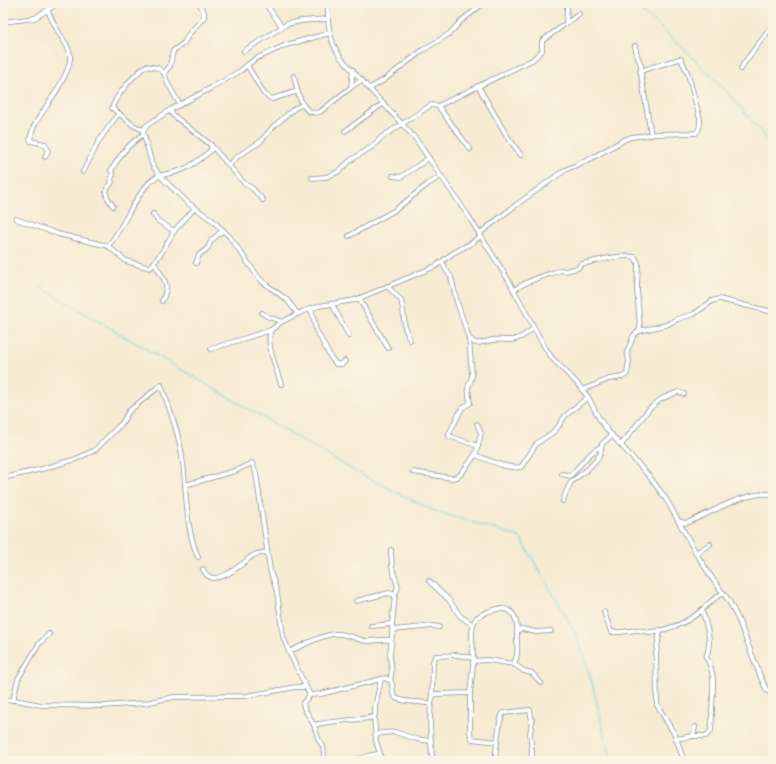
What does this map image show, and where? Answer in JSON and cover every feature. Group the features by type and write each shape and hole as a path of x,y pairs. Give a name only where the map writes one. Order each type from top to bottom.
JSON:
{"street":[{"path":"3,22 35,18 48,11 58,3"},
{"path":"164,73 170,66 173,51 184,43 188,34 204,18 204,12 198,3"},
{"path":"265,3 282,27"},
{"path":"328,3 327,19 335,49 415,138 480,235 552,358 588,397 600,420 649,476 666,499 696,553 729,601 739,621 766,689 773,697"},
{"path":"370,88 384,80 423,50 449,34 461,21 482,4"},
{"path":"566,24 567,7"},
{"path":"45,157 48,150 45,144 31,141 30,139 35,124 61,83 68,68 70,56 66,42 59,33 48,11"},
{"path":"312,178 326,177 338,172 350,160 373,146 382,137 431,105 438,106 532,60 542,51 542,41 579,14"},
{"path":"244,51 287,24 327,19"},
{"path":"741,69 773,26"},
{"path":"113,206 107,197 106,191 112,182 111,180 113,175 111,170 120,156 143,132 146,126 170,110 212,88 240,71 255,59 286,45 330,33"},
{"path":"635,46 641,65 640,71 651,135"},
{"path":"211,349 271,330 281,322 312,308 355,300 436,266 480,235 516,205 565,170 590,159 624,140 631,137 651,135 696,133 700,126 700,119 688,74 681,59 640,71"},
{"path":"247,65 264,94 272,99 295,92 297,90"},
{"path":"180,105 168,84 164,73 158,68 146,66 138,71 112,105 112,108 143,132 152,164 159,175 194,208 212,220 223,230 237,246 259,278 287,300 298,314"},
{"path":"351,88 353,70"},
{"path":"294,76 302,105 312,112 320,112 362,80"},
{"path":"478,86 507,136 521,155"},
{"path":"345,131 384,103"},
{"path":"229,165 238,156 260,142 273,127 295,108 302,105"},
{"path":"438,106 470,149"},
{"path":"170,110 173,115 211,145 244,183 253,189 263,200"},
{"path":"83,172 100,139 119,113"},
{"path":"108,246 117,235 148,183 159,175 178,171 192,165 211,150 211,145"},
{"path":"393,176 401,177 429,158"},
{"path":"349,236 395,210 428,184 441,176"},
{"path":"16,219 58,234 108,246 126,261 150,268 162,252 174,231 194,208"},
{"path":"152,214 158,221 174,231"},
{"path":"196,263 199,255 208,248 212,241 223,230"},
{"path":"514,291 517,287 529,282 561,270 565,271 578,268 581,264 591,261 607,258 635,257 638,262 637,290 639,331"},
{"path":"442,262 451,277 457,302 469,338 472,376 468,388 470,403 462,408 449,436 478,446"},
{"path":"154,263 167,286 162,301"},
{"path":"388,286 401,300 405,328 410,340"},
{"path":"360,298 388,348"},
{"path":"582,390 609,379 622,377 627,374 629,361 628,352 634,335 639,331 666,325 694,314 712,300 719,299 773,312"},
{"path":"332,304 349,336"},
{"path":"312,308 316,330 331,358 336,364 342,364 345,361"},
{"path":"262,313 267,318 276,319 281,322"},
{"path":"469,338 478,344 502,339 509,340 520,337 534,328"},
{"path":"271,330 269,336 270,346 281,384"},
{"path":"3,469 4,478 42,469 95,450 122,423 129,411 161,385 178,437 183,462 191,539 198,557"},
{"path":"621,445 649,409 670,394 678,392 684,394"},
{"path":"475,455 503,465 516,468 521,467 537,443 552,433 565,416 588,397"},
{"path":"413,472 452,478 461,474 475,455 478,446 481,433 477,424"},
{"path":"562,474 570,476 594,450 600,447 612,435"},
{"path":"563,501 571,482 588,469 600,455 600,447"},
{"path":"185,485 234,471 252,463 256,473 267,552 270,570 277,592 283,636 305,687 310,695"},
{"path":"678,521 685,523 689,522 740,499 773,494"},
{"path":"696,553 710,544"},
{"path":"391,550 392,567 398,587 395,595 392,624 390,657 393,671 390,680 394,695 397,699 402,701 425,702 431,704"},
{"path":"203,569 205,574 210,577 222,576 242,565 252,556 258,553 267,552"},
{"path":"429,581 449,600 460,616 473,625"},
{"path":"356,601 389,593 395,595"},
{"path":"604,612 611,632 618,633 637,630 649,632 663,630 688,620 723,593"},
{"path":"497,742 472,739 470,733 470,693 474,659 473,625 476,619 482,614 502,609 512,613 515,616 519,630 517,636 518,656 514,664"},
{"path":"676,739 693,736 706,736 712,731 712,673 711,664 706,657 709,650 708,636 702,610"},
{"path":"371,626 392,624"},
{"path":"392,630 433,626 439,627"},
{"path":"519,630 522,629 536,632 551,631"},
{"path":"660,630 656,661 657,705 670,726 684,761"},
{"path":"13,700 18,679 39,644 49,634"},
{"path":"289,652 316,639 334,634 368,641 391,640"},
{"path":"433,761 430,741 431,704 433,661 436,656 457,655 474,659 514,664 524,671 532,673 541,683"},
{"path":"325,761 323,746 318,741 314,725 304,708 303,703 310,695 321,694 385,678 390,680"},
{"path":"381,679 374,717 379,754 382,761"},
{"path":"4,701 13,700 41,705 103,706 145,703 174,697 246,696 296,687 305,687"},
{"path":"432,696 435,694 470,693"},
{"path":"495,761 500,721 503,713 530,710 532,721 530,733 532,752 531,761"},
{"path":"314,725 323,722 346,721 374,717"},
{"path":"693,736 695,727"},
{"path":"376,735 394,732 416,739 430,741"},
{"path":"354,761 379,754"}],"waterway":[{"path":"629,3 656,23 723,87 773,146"},
{"path":"40,287 358,473 432,510 520,537 576,634 592,683 612,761"}]}
